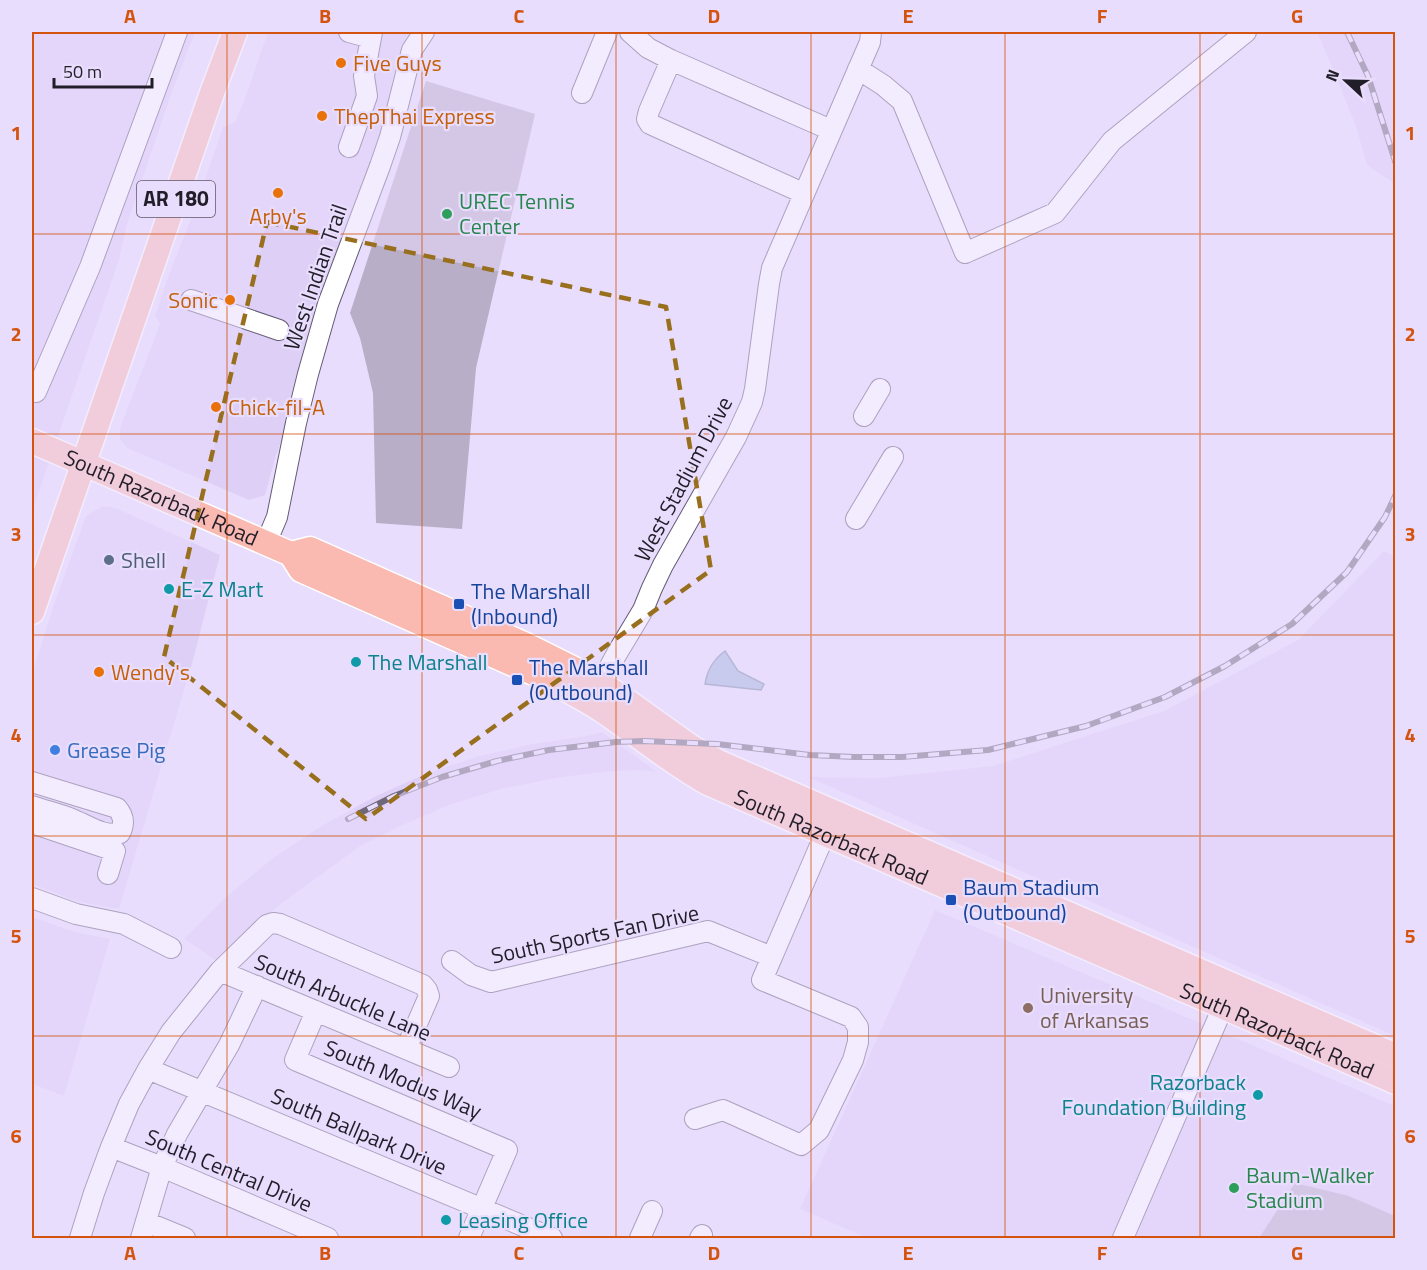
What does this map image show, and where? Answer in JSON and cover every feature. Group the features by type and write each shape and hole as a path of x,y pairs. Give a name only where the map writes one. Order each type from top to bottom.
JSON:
{"main road":[{"name":"AR 180","path":"33,600 235,32"},
{"name":"South Razorback Road","path":"32,441 291,554 310,549 528,646 586,675 595,693 829,823 1227,996 1395,1082"},
{"name":"South Razorback Road","path":"1227,996 1395,1056"}],"street":[{"path":"36,392 90,267 177,32"},
{"path":"349,32 371,35 364,76 367,96 349,147"},
{"name":"West Indian Trail","path":"266,543 276,517 308,374 328,304 390,137 412,50 424,32"},
{"path":"582,93 607,32"},
{"path":"630,32 648,48 671,60 831,130"},
{"name":"West Stadium Drive","path":"595,693 643,610 663,565 747,415 755,388 772,268 870,42 871,32"},
{"path":"858,69 902,101 965,253 1055,213 1112,141 1246,32"},
{"path":"671,60 649,111 647,119 650,124 804,193"},
{"path":"191,300 279,330"},
{"path":"864,416 880,389"},
{"path":"856,519 893,457"},
{"path":"32,782 117,808 123,815 123,826 120,833 112,834 88,828 73,819 32,806"},
{"path":"73,819 110,807"},
{"path":"32,823 115,850 108,874"},
{"path":"695,1119 723,1110 801,1145 819,1130 853,1060 858,1042 858,1027 851,1017 762,980 829,823"},
{"path":"32,898 76,914 124,924 171,948"},
{"path":"80,1239 111,1147 129,1104 148,1069 171,1032 220,971 267,925 280,924 423,985 429,996 406,1049"},
{"name":"South Sports Fan Drive","path":"452,962 471,975 491,982 708,931 772,957"},
{"name":"South Arbuckle Lane","path":"220,971 449,1067"},
{"path":"185,1239 143,1230 162,1167 177,1134 229,1045 256,986"},
{"path":"1123,1239 1227,996"},
{"name":"South Modus Way","path":"316,1011 295,1060 507,1150 482,1209"},
{"name":"South Ballpark Drive","path":"148,1069 552,1239"},
{"name":"South Central Drive","path":"111,1147 328,1239"},
{"path":"469,1239 482,1209"},
{"path":"640,1239 652,1211"}],"highlighted area":[{"path":"267,222 666,307 711,570 366,819 164,657"}],"shaded area":[{"path":"32,32 195,32 127,224 119,260 32,511"},
{"path":"268,32 415,32 399,57 378,141 314,316 295,384 288,422 265,495 249,500 127,448 120,439 120,428 160,324 155,316 223,127 235,122"},
{"path":"1317,32 1395,32 1395,184 1367,165 1356,127"},
{"name":"UREC Tennis Center","path":"426,81 535,114 476,368 462,529 376,523 373,393 360,338 350,313"},
{"path":"107,506 220,555 193,660 119,909 79,902 32,884 32,674 86,516"},
{"name":"University of Arkansas","path":"1384,551 1396,557 1395,1036 808,777 878,778 993,766 1164,711 1298,640"},
{"path":"602,732 657,772 613,771 562,777 501,789 452,804 359,847 278,906 217,961 184,939 227,896 273,858 323,825 376,796 428,773 479,756"},
{"name":"University of Arkansas","path":"935,910 1395,1106 1395,1238 867,1238 800,1209"},
{"path":"32,917 75,932 110,939 64,1096 32,1084"},
{"path":"1295,1183 1349,1196 1395,1216 1395,1238 1259,1238"}],"water":[{"path":"725,651 738,671 764,684 761,690 705,684 707,674"}],"railway":[{"path":"1347,32 1368,76 1396,164"},
{"path":"348,819 394,796 442,777 497,761 549,750 644,741 717,744 810,755 902,757 988,750 1086,726 1165,697 1225,666 1292,624 1347,572 1385,517 1396,494"}],"place":[{"name":"Five Guys","path":"341,63"},
{"name":"ThepThai Express","path":"322,116"},
{"name":"Arby's","path":"278,193"},
{"name":"UREC Tennis Center","path":"447,214"},
{"name":"Sonic","path":"230,300"},
{"name":"Chick-fil-A","path":"216,407"},
{"name":"Shell","path":"109,560"},
{"name":"E-Z Mart","path":"169,589"},
{"name":"The Marshall (Inbound)","path":"459,604"},
{"name":"The Marshall","path":"356,662"},
{"name":"Wendy's","path":"99,672"},
{"name":"The Marshall (Outbound)","path":"517,680"},
{"name":"Grease Pig","path":"55,750"},
{"name":"Baum Stadium (Outbound)","path":"951,900"},
{"name":"University of Arkansas","path":"1028,1008"},
{"name":"Razorback Foundation Building","path":"1258,1095"},
{"name":"Baum-Walker Stadium","path":"1234,1188"},
{"name":"Leasing Office","path":"446,1220"}]}
